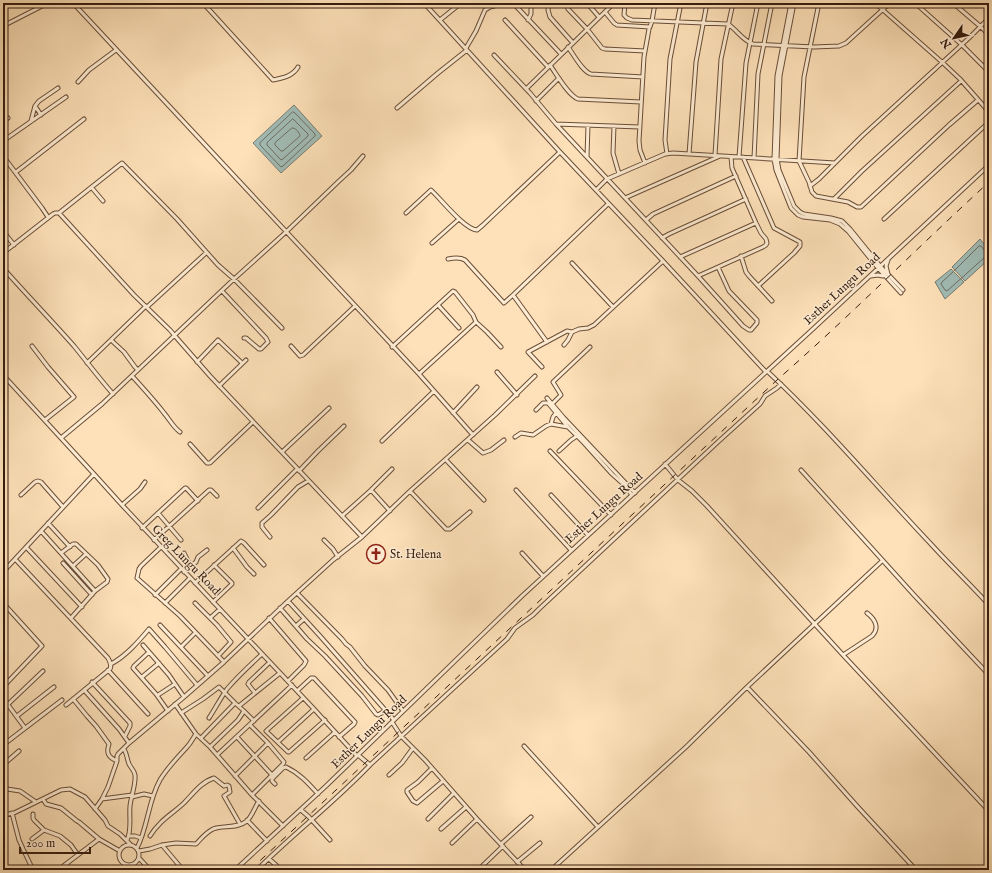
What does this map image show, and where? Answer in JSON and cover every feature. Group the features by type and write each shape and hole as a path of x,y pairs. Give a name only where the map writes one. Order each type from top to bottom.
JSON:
{"street":[{"path":"3,26 48,3"},
{"path":"73,3 434,391 473,435"},
{"path":"203,3 273,80 287,77 295,71 298,66"},
{"path":"424,3 608,204 767,372 781,384 873,480 930,544 989,605"},
{"path":"440,20 461,3"},
{"path":"397,108 466,49 483,16 489,7 494,6 496,3"},
{"path":"513,3 561,54"},
{"path":"528,20 531,14 531,3"},
{"path":"549,3 548,10 550,17 573,42"},
{"path":"568,3 568,9 602,48 645,51"},
{"path":"587,3 599,17"},
{"path":"526,89 611,6 612,3"},
{"path":"625,3 624,15 632,20 729,25 745,40 753,44 810,47 839,46 846,43 890,3"},
{"path":"645,163 640,150 639,141 641,102 645,51 655,3"},
{"path":"667,154 665,140 670,59 676,22 681,3"},
{"path":"690,154 696,62 707,3"},
{"path":"715,155 721,58 733,3"},
{"path":"758,3 745,71 741,157 774,228 800,242 800,246 794,253 758,286"},
{"path":"754,158 758,74 772,3"},
{"path":"793,3 777,76 776,170 791,208 798,215 803,217 830,220 840,224 902,292"},
{"path":"819,3 804,77 799,160 812,192 816,196 848,202 859,208 861,207 978,100"},
{"path":"875,3 943,63 989,112"},
{"path":"915,3 962,44 989,72"},
{"path":"953,3 989,35"},
{"path":"605,12 617,25 650,27"},
{"path":"810,186 819,180 862,136 943,63 989,18"},
{"path":"505,20 560,78 573,97 578,99 641,102"},
{"path":"568,47 584,70 588,73 643,77"},
{"path":"78,82 89,70 116,50"},
{"path":"494,55 586,157 680,256 743,326 749,330 752,330 757,323 756,320 729,291 718,267"},
{"path":"536,101 560,78"},
{"path":"834,199 862,171 961,81"},
{"path":"31,121 35,106 39,101 58,88"},
{"path":"3,141 66,98"},
{"path":"35,106 41,115"},
{"path":"3,121 8,118"},
{"path":"16,172 84,119"},
{"path":"884,219 989,122"},
{"path":"556,124 640,127"},
{"path":"586,157 588,125"},
{"path":"614,126 613,153 619,174"},
{"path":"406,213 431,190 459,219 472,229 477,230 560,152"},
{"path":"596,190 607,179 672,153 836,162"},
{"path":"3,156 48,217"},
{"path":"61,438 113,394 234,279 286,232 351,170 363,156"},
{"path":"625,198 721,156"},
{"path":"698,276 766,245 767,243 766,238 761,233 756,223 732,168 731,157"},
{"path":"3,253 48,217 55,213 59,213 120,164 123,164 181,223 206,253 282,328"},
{"name":"Esther Lungu Road","path":"235,870 318,794 543,576 767,372 989,165"},
{"path":"646,220 653,214 736,176"},
{"path":"92,188 103,201"},
{"path":"662,238 746,199"},
{"path":"448,259 459,258 465,260 504,303 608,204"},
{"path":"59,213 134,295 170,330 219,386 362,537"},
{"path":"432,243 459,219"},
{"path":"680,256 756,223"},
{"path":"3,231 14,245"},
{"path":"87,363 146,306 206,253"},
{"path":"740,256 746,272 772,301"},
{"path":"886,275 886,262 888,259"},
{"path":"542,368 528,352 567,331 572,332 594,325 663,261"},
{"path":"572,263 613,307"},
{"path":"3,268 59,329 113,394"},
{"path":"870,277 886,275"},
{"path":"222,291 268,342 261,349 259,349 244,338"},
{"path":"392,347 453,291 473,315 476,322 489,333 501,347"},
{"path":"514,295 547,342"},
{"path":"438,305 459,328"},
{"path":"291,346 300,356 304,355 355,306"},
{"path":"418,374 476,322"},
{"path":"564,345 572,332"},
{"path":"111,340 124,352 138,370"},
{"path":"197,362 218,340 242,363"},
{"path":"32,346 74,397 45,420"},
{"path":"552,404 562,395 554,381 590,347"},
{"path":"219,386 246,360"},
{"path":"497,372 517,394"},
{"name":"Greg Lungu Road","path":"3,375 142,528 298,691 339,737 370,766"},
{"path":"132,376 164,412 175,429 180,432"},
{"path":"95,809 108,787 117,761 117,756 129,743 224,662 280,608 362,537 410,491 468,440 535,376"},
{"path":"257,870 508,639 515,628 533,615 760,404 768,394 778,388 781,384"},
{"path":"453,412 478,387"},
{"path":"382,441 434,391"},
{"path":"547,398 634,494"},
{"path":"536,410 543,403 548,403 568,427 612,474 634,494"},
{"path":"282,452 329,408"},
{"path":"551,424 556,413"},
{"path":"190,444 208,463 210,463 253,422"},
{"path":"515,437 521,433 533,435 551,424 568,427"},
{"path":"258,508 344,426"},
{"path":"559,451 577,436"},
{"path":"468,440 483,453 491,450 504,440"},
{"path":"550,452 611,515"},
{"path":"446,460 484,500"},
{"path":"666,464 678,480 707,506 843,655 989,811"},
{"path":"342,516 392,469"},
{"path":"801,470 882,561 989,675"},
{"path":"3,572 94,474"},
{"path":"20,495 38,481 41,482 63,506"},
{"path":"270,537 262,527 262,523 298,487 308,481"},
{"path":"122,505 140,489 145,482"},
{"path":"142,528 185,488 198,501"},
{"path":"154,540 211,490 217,496"},
{"path":"371,490 390,510"},
{"path":"516,490 572,550"},
{"path":"410,491 446,529 450,529 470,512"},
{"path":"551,495 588,535"},
{"path":"158,514 181,540"},
{"path":"48,523 70,547"},
{"path":"41,531 95,591"},
{"path":"324,540 333,549 338,557"},
{"path":"195,583 241,541 243,541 264,564"},
{"path":"61,553 73,544 76,544 98,566 108,579 71,618"},
{"path":"26,547 82,607"},
{"path":"161,547 141,566 137,578 180,616 224,662"},
{"path":"233,548 254,574"},
{"path":"184,572 207,550"},
{"path":"184,553 190,567"},
{"path":"73,566 86,554"},
{"path":"522,554 543,576"},
{"path":"15,559 108,658 111,664"},
{"path":"551,870 686,747 747,687 882,561"},
{"path":"63,563 92,595"},
{"path":"213,602 232,584 214,566"},
{"path":"155,595 181,569"},
{"path":"166,603 190,578"},
{"path":"297,593 350,647 364,666 388,690 404,710"},
{"path":"288,601 385,711 393,721 401,736 525,870"},
{"path":"3,603 42,646 3,686"},
{"path":"195,603 231,642 218,656"},
{"path":"280,608 362,696 376,714 378,715 385,711"},
{"path":"210,618 220,609"},
{"path":"843,655 872,636 875,632 875,623 867,613"},
{"path":"270,618 306,661 288,681"},
{"path":"296,626 304,619"},
{"path":"160,625 208,676"},
{"path":"66,704 108,670 111,667 111,664 117,661 149,629 197,685"},
{"path":"181,646 195,632"},
{"path":"143,645 169,675 184,697"},
{"path":"149,652 133,667 158,695 168,710"},
{"path":"209,718 225,693 244,670 262,654"},
{"path":"255,693 248,684 270,662"},
{"path":"142,677 159,663"},
{"path":"108,670 148,714"},
{"path":"3,709 43,671"},
{"path":"239,706 280,673"},
{"path":"298,691 311,678 314,678 354,720 354,724 339,737"},
{"path":"92,682 130,723 125,736"},
{"path":"158,695 175,684"},
{"path":"217,755 292,685"},
{"path":"17,716 54,687"},
{"path":"181,713 219,687 254,721"},
{"path":"747,687 809,752 916,870"},
{"path":"84,690 125,736 129,743"},
{"path":"3,698 25,728"},
{"path":"73,698 109,744 107,749 108,755 117,761"},
{"path":"303,698 266,730 288,752 290,752 324,720"},
{"path":"3,745 62,700"},
{"path":"201,738 235,703"},
{"path":"175,704 196,734 210,747 258,802 283,826"},
{"path":"278,742 314,709"},
{"path":"210,747 238,720 244,711"},
{"path":"250,725 284,762 252,795"},
{"path":"306,758 335,732"},
{"path":"150,870 139,858 138,850 153,796 160,780 174,761 189,745 196,734"},
{"path":"237,737 272,775"},
{"path":"235,776 268,743"},
{"path":"524,746 598,827"},
{"path":"389,775 402,763 413,748"},
{"path":"124,749 128,763 134,773 135,778 130,806 130,830 127,840"},
{"path":"3,765 19,751"},
{"path":"275,784 272,779 286,767 308,782 318,794"},
{"path":"432,768 418,782 407,790 413,801 417,803 443,782"},
{"path":"150,836 160,823 184,804 195,791 214,778 224,786 229,786 230,792 224,796 240,824"},
{"path":"7,789 20,790 36,802"},
{"path":"3,815 12,813 43,799 52,793 61,790 70,790 85,797 105,820 108,826 120,834 138,850 176,843 196,844 203,836 212,830 240,824 247,820 258,802"},
{"path":"428,819 454,793"},
{"path":"102,799 144,794 153,796"},
{"path":"43,799 46,804 64,810 99,839 120,851"},
{"path":"441,829 466,807"},
{"path":"301,810 330,840"},
{"path":"12,813 22,846 33,870"},
{"path":"33,814 34,820 44,830 60,836 71,845 78,854"},
{"path":"478,870 532,817"},
{"path":"452,843 477,819"},
{"path":"247,820 267,841"},
{"path":"32,839 44,830"},
{"path":"129,836 141,838"},
{"path":"58,870 99,839"},
{"path":"517,862 540,843"},
{"path":"131,845 128,844 124,846 120,851 119,856 121,861 124,864 130,865 134,864 139,858"},
{"path":"162,845 183,870"},
{"path":"269,858 279,870"},
{"path":"66,864 71,870"},
{"path":"130,865 130,870"}],"water":[{"path":"294,105 322,136 281,173 253,143"},
{"path":"980,239 989,250 989,259 965,281 952,267"},
{"path":"951,269 964,282 945,299 935,282"}],"railway":[{"path":"250,870 831,331 989,182"}],"place":[{"name":"St. Helena","path":"376,554"}]}
